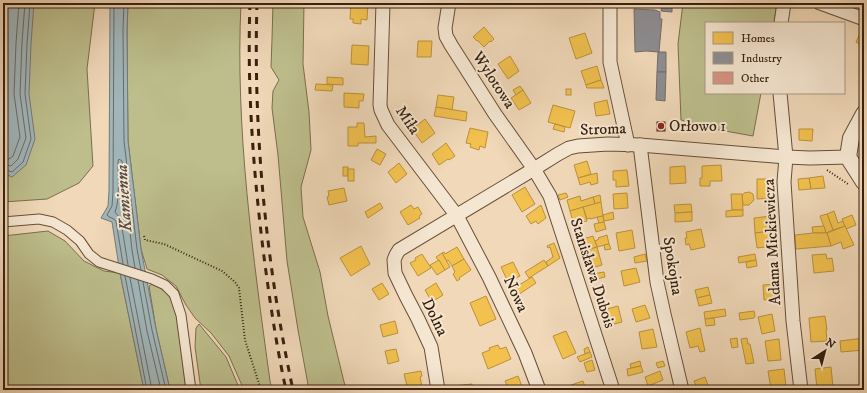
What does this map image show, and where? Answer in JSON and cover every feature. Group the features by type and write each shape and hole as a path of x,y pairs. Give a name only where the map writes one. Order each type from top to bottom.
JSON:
{"street":[{"name":"Miła","path":"383,3 381,110 388,125 457,216"},
{"name":"Wylotowa","path":"449,3 444,28 450,45 495,114 534,169"},
{"path":"610,3 610,62 634,145"},
{"path":"781,22 784,3"},
{"path":"820,3 864,19"},
{"name":"Adama Mickiewicza","path":"780,94 786,157 784,182 793,321 801,390"},
{"path":"857,183 848,157 851,138 864,114"},
{"name":"Stroma","path":"394,260 399,250 569,148 608,144 786,157 848,157"},
{"name":"Spokojna","path":"634,145 657,282 682,390"},
{"name":"Stanisława Dubois","path":"534,169 550,196 613,390"},
{"name":"Nowa","path":"457,216 489,277 525,353 539,390"},
{"path":"3,222 39,219 53,222 67,230 80,241 89,254 99,262 152,279 165,285 174,294 181,315 190,390"},
{"name":"Dolna","path":"394,260 395,273 431,347 438,390"}],"path":[{"path":"826,170 857,183"},
{"path":"144,236 145,240 164,244 222,271 235,282 239,288 245,340 261,390"}],"green space":[{"path":"3,3 95,3 87,69 93,166 79,183 47,199 3,202"},
{"path":"128,3 241,3 240,50 243,145 252,240 272,390 244,390 229,356 211,333 195,318 176,286 162,275 147,269 141,249 128,141"},
{"path":"273,3 304,3 303,64 309,112 311,150 301,187 303,217 320,272 328,316 346,390 309,390 287,261 278,155 272,108 273,91 279,80 271,67"},
{"path":"683,3 777,3 774,22 705,22 705,94 761,94 753,136 714,129 681,120 678,44"},
{"path":"48,231 65,241 84,261 104,271 120,273 144,390 3,390 3,236"},
{"path":"154,283 169,295 174,306 179,326 186,390 170,390 156,329 149,286"},
{"path":"199,324 226,357 240,390 201,390 195,347 196,328"}],"water":[{"path":"3,3 34,3 29,94 35,139 26,165 12,177 3,173"},
{"name":"Kamienna","path":"110,3 128,3 128,141 141,249 156,329 170,390 144,390 120,273 112,222 101,218 108,206 109,191"}],"building: Homes":[{"path":"351,3 368,3 367,20 361,19 361,24 353,23 353,19 350,19"},
{"path":"484,27 494,39 484,47 473,37"},
{"path":"862,29 864,30 864,40 861,45 856,42"},
{"path":"585,33 592,53 576,59 569,38"},
{"path":"418,41 432,41 431,57 417,57"},
{"path":"352,45 369,46 368,65 351,64"},
{"path":"510,56 519,71 508,79 498,64"},
{"path":"597,66 601,80 586,85 581,71"},
{"path":"327,77 343,78 343,85 327,84"},
{"path":"601,80 604,88 587,88 586,85"},
{"path":"316,84 333,85 332,91 315,90"},
{"path":"520,86 523,90 516,95 513,90"},
{"path":"566,89 571,89 571,95 566,95"},
{"path":"523,90 531,103 519,110 511,98"},
{"path":"344,93 364,94 363,101 359,101 359,108 344,107"},
{"path":"438,95 454,97 452,110 436,107"},
{"path":"607,100 610,114 596,116 594,103"},
{"path":"553,105 575,111 570,128 548,122"},
{"path":"436,107 467,112 466,121 434,116"},
{"path":"425,119 435,133 422,143 412,129"},
{"path":"357,123 364,123 365,137 376,136 376,143 358,143 358,146 348,146 348,127 357,127"},
{"path":"555,124 565,127 564,132 553,129"},
{"path":"470,128 488,132 485,148 480,146 479,150 470,147 471,144 466,143"},
{"path":"799,129 813,129 812,141 799,140"},
{"path":"446,143 455,156 439,165 432,154"},
{"path":"377,149 386,154 380,165 371,160"},
{"path":"587,161 591,174 578,178 574,165"},
{"path":"399,163 407,174 396,183 388,172"},
{"path":"721,165 722,181 710,181 710,186 700,186 702,166"},
{"path":"685,166 686,183 670,184 670,167"},
{"path":"343,167 348,167 348,176 343,176"},
{"path":"348,169 354,169 354,181 348,181"},
{"path":"627,170 629,186 616,187 616,180 613,180 613,171"},
{"path":"597,173 598,183 591,185 590,182 580,185 578,178"},
{"path":"823,176 825,188 811,189 809,178"},
{"path":"809,178 811,189 799,190 798,179"},
{"path":"757,179 773,179 773,198 757,199"},
{"path":"525,187 535,204 522,212 512,195"},
{"path":"344,188 347,201 329,205 327,197 329,196 328,191"},
{"path":"749,192 753,194 754,200 749,205 743,205 742,195"},
{"path":"566,193 568,197 560,200 558,195"},
{"path":"627,193 628,208 614,209 613,194"},
{"path":"731,194 742,194 743,210 732,210"},
{"path":"600,195 601,202 595,204 593,197"},
{"path":"580,196 581,201 593,197 595,204 570,211 567,200"},
{"path":"601,202 603,216 587,219 583,207"},
{"path":"380,203 383,208 368,218 365,212"},
{"path":"691,204 692,212 675,213 674,205"},
{"path":"411,205 414,209 418,207 422,214 419,216 420,218 408,225 400,212"},
{"path":"541,205 546,218 538,224 536,221 531,224 526,216"},
{"path":"583,207 587,221 574,225 570,211"},
{"path":"743,210 743,216 726,217 726,211"},
{"path":"834,211 838,223 843,221 845,226 833,230 827,214"},
{"path":"613,212 614,219 604,221 603,215"},
{"path":"692,212 692,221 675,222 675,213"},
{"path":"827,214 833,230 826,233 820,216"},
{"path":"852,215 856,225 846,229 842,219"},
{"path":"603,216 604,222 599,223 597,217"},
{"path":"771,216 773,231 755,233 754,218"},
{"path":"604,222 606,229 596,232 594,224"},
{"path":"824,226 826,233 813,233 812,227"},
{"path":"845,226 854,245 843,249 841,242 831,246 827,233"},
{"path":"701,229 705,247 691,250 689,244 686,245 686,232"},
{"path":"632,230 635,248 619,251 616,233"},
{"path":"773,231 774,246 757,248 755,233"},
{"path":"827,233 831,246 796,249 795,235"},
{"path":"607,235 609,244 597,247 595,241 599,239 598,238"},
{"path":"593,236 597,247 584,251 580,240"},
{"path":"554,243 560,258 548,266 546,262 553,257 550,247 548,248 547,246"},
{"path":"609,244 611,249 605,250 604,245"},
{"path":"361,246 370,264 351,276 340,258"},
{"path":"457,247 464,259 452,266 448,260 446,261 442,253 444,252 445,254"},
{"path":"597,247 602,265 589,269 584,251"},
{"path":"442,253 450,267 445,270 436,257"},
{"path":"422,254 431,268 418,276 410,263"},
{"path":"645,254 647,261 635,263 634,257"},
{"path":"755,254 756,260 739,263 738,257"},
{"path":"826,254 827,259 832,258 834,271 814,273 812,255"},
{"path":"464,259 471,270 457,281 453,274 455,272 452,266"},
{"path":"439,260 445,270 437,275 430,265"},
{"path":"544,260 548,266 529,278 525,272"},
{"path":"756,260 757,266 747,268 746,262"},
{"path":"513,262 520,276 508,282 501,267"},
{"path":"636,268 640,282 624,286 621,271"},
{"path":"604,272 605,277 593,280 592,274"},
{"path":"532,277 536,283 515,297 511,290"},
{"path":"382,283 389,294 379,300 372,289"},
{"path":"436,283 443,295 432,302 425,290"},
{"path":"776,284 778,299 764,300 763,285"},
{"path":"708,287 710,295 697,298 695,290"},
{"path":"710,295 712,303 699,306 697,298"},
{"path":"486,296 496,319 480,326 470,303"},
{"path":"645,305 650,318 636,322 632,309"},
{"path":"618,306 622,322 607,326 603,310"},
{"path":"725,309 726,316 705,319 704,312"},
{"path":"754,311 754,318 740,320 739,313"},
{"path":"772,314 775,331 762,334 758,317"},
{"path":"825,316 827,341 811,342 809,318"},
{"path":"714,318 715,325 706,326 705,319"},
{"path":"395,321 398,333 383,337 380,325"},
{"path":"700,328 705,351 700,352 698,346 690,348 686,332"},
{"path":"653,329 657,347 642,349 639,332"},
{"path":"566,331 576,353 563,359 553,336"},
{"path":"737,338 738,347 732,348 730,339"},
{"path":"747,338 748,344 750,344 754,363 746,364 741,339"},
{"path":"864,338 864,350 841,352 840,341"},
{"path":"779,339 781,360 768,361 765,341"},
{"path":"498,345 500,349 506,347 511,359 488,369 482,353 490,350 489,348"},
{"path":"588,347 590,352 585,354 584,349"},
{"path":"396,349 399,361 388,364 385,351"},
{"path":"590,352 592,357 580,362 577,357"},
{"path":"592,360 595,370 587,372 584,363"},
{"path":"640,361 641,366 631,368 630,364"},
{"path":"663,361 665,366 658,368 656,363"},
{"path":"641,366 643,372 628,376 627,369"},
{"path":"831,367 833,387 817,389 815,369"},
{"path":"784,369 786,387 771,389 768,371"},
{"path":"421,371 422,376 420,377 422,387 408,390 404,374"},
{"path":"660,371 663,380 648,386 645,377"},
{"path":"518,376 523,389 509,390 505,381"},
{"path":"705,377 709,388 704,390 702,386 697,388 694,381"},
{"path":"583,381 586,390 572,390 571,385"},
{"path":"472,384 472,390 453,390 453,386"},
{"path":"864,386 864,390 845,390 845,388"}],"building: Industry":[{"path":"662,3 672,3 672,12 661,11"},
{"path":"634,9 655,10 660,12 660,19 662,19 659,52 635,52"},
{"path":"658,52 666,52 666,72 657,72"},
{"path":"657,72 666,72 665,101 656,100"}],"building: Other":[{"name":"Orłowo 1","path":"657,122 665,122 665,131 657,131"}],"railway":[{"path":"250,3 250,96 256,188 270,302 286,390"},
{"path":"257,3 257,100 263,198 275,295 293,390"}],"place":[{"name":"Orłowo 1","path":"661,126"}]}
